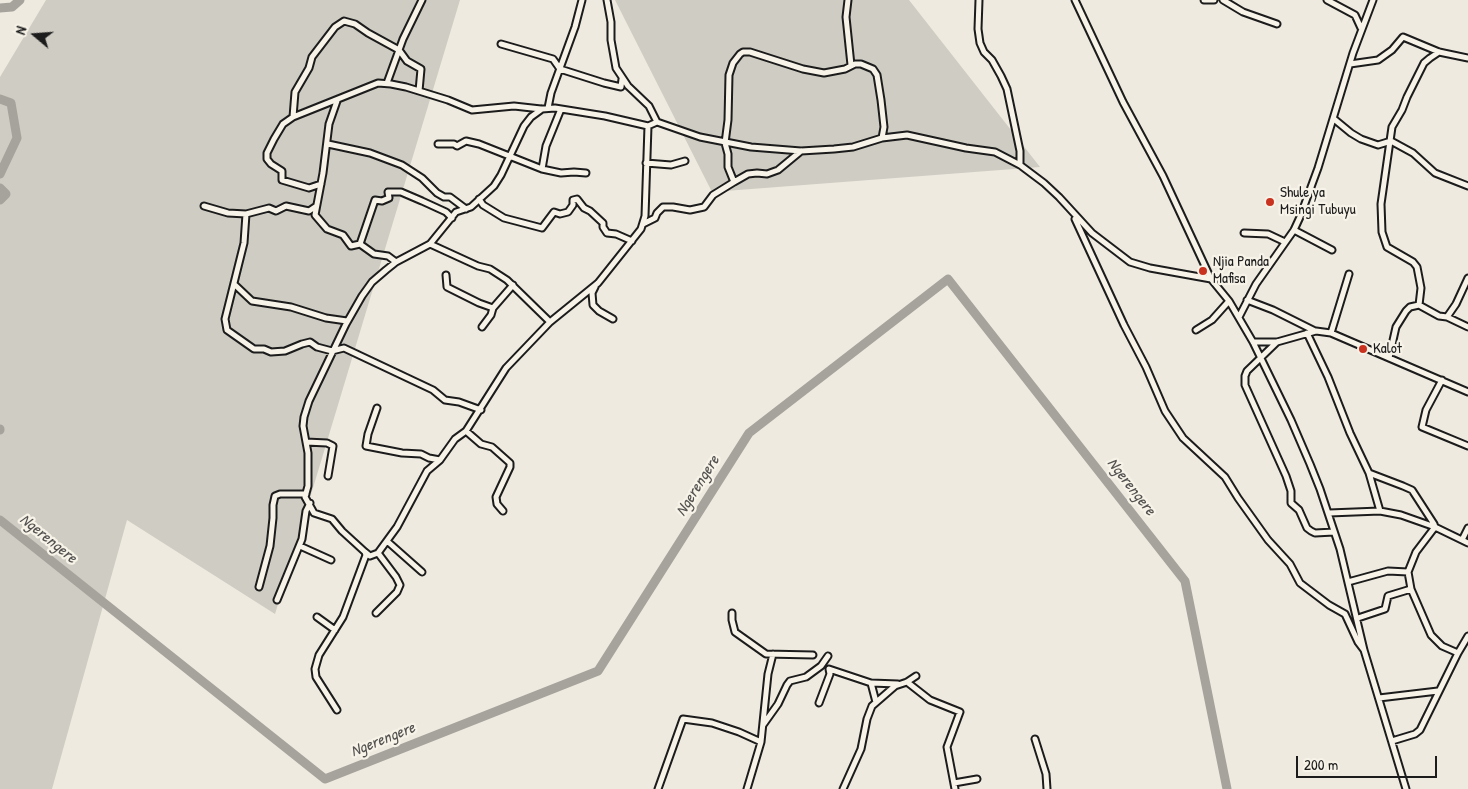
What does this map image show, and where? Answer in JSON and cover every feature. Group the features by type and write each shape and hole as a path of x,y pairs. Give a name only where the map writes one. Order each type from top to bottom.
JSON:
{"street":[{"path":"387,83 399,50 422,0"},
{"path":"582,0 575,27 545,108 531,117 524,126 511,157 494,186 471,207 456,212 430,244 396,262 372,282 347,321 305,409 303,426 308,453 305,498 310,503 314,512 332,519 342,532 370,556 378,553 401,520 427,471 440,460 455,439 466,431 506,368 550,322 598,283"},
{"path":"607,0 615,64 622,79 644,101 657,122 700,137 751,147 801,151 853,147 882,138 907,135 966,148 986,149 1002,154 1020,164 1059,197 1092,233 1130,262 1150,268 1211,278"},
{"path":"848,0 846,17 851,65"},
{"path":"979,0 979,39 983,50 994,63 1007,89 1020,151 1020,164"},
{"path":"1075,0 1123,102 1163,176 1211,278 1229,301 1253,342 1291,420 1318,483 1334,532 1358,618 1364,650 1405,788 1411,789"},
{"path":"1204,0 1214,0"},
{"path":"1223,0 1243,12 1277,24"},
{"path":"1327,0 1354,15 1361,28"},
{"path":"1238,317 1260,278 1294,230 1310,191 1361,28 1373,0"},
{"path":"293,117 294,99 298,85 309,68 312,57 340,22 355,24 399,50 407,61 421,70 419,91"},
{"path":"1350,64 1378,60 1392,50 1402,37 1439,52 1468,58"},
{"path":"501,44 553,59 560,69 621,87 622,79"},
{"path":"734,182 728,167 728,154 725,143 730,69 740,54 746,52 803,69 824,73 851,65 861,64 870,67 877,73 884,127 882,138"},
{"path":"1419,305 1421,288 1415,263 1388,248 1382,232 1381,204 1392,127 1424,63 1439,52"},
{"path":"322,184 309,188 282,180 282,171 270,164 267,159 267,153 274,139 284,124 293,117 371,86 387,83 448,100 472,110 514,106 561,109 605,116 648,126 657,122"},
{"path":"315,215 322,184 329,124 337,100"},
{"path":"542,169 546,146 561,109"},
{"path":"1334,118 1351,133 1370,143 1378,145 1391,141 1413,153 1435,173 1468,186"},
{"path":"613,319 593,305 592,293 643,224 648,126"},
{"path":"438,144 454,144 458,146 466,140 542,169 561,173 586,173"},
{"path":"328,144 370,153 402,165 422,178 437,193 444,197 450,197 466,209"},
{"path":"643,224 655,218 663,207 690,210 704,207 713,195 734,182 748,174 767,174 778,170 801,151"},
{"path":"646,163 671,165 685,161"},
{"path":"360,244 375,200 389,198 388,192 401,192 446,212 452,218"},
{"path":"479,199 483,205 504,218 542,228 554,212 560,214 568,212 573,205 572,200 577,199 584,208 603,223 607,233 616,234 632,241"},
{"path":"204,206 228,213 246,214 269,208 276,211 286,206 309,210 316,208"},
{"path":"309,210 326,230 342,235 351,246 360,244 374,254 388,256 396,262"},
{"path":"1070,210 1078,223 1165,411 1183,438 1225,477 1268,540 1290,564 1300,583 1329,605 1343,612 1364,650"},
{"path":"246,214 244,243 226,319 227,330 254,349 264,349 276,353 310,342 317,347 332,351 344,348 434,390 445,400 459,402 480,410"},
{"path":"1294,230 1332,250"},
{"path":"439,232 437,240 441,250"},
{"path":"1244,233 1268,234 1285,242"},
{"path":"430,244 478,266 490,269 507,280 550,322"},
{"path":"1331,333 1349,274"},
{"path":"446,275 447,287 462,293 479,304 493,308"},
{"path":"1447,317 1456,304 1468,278"},
{"path":"234,284 252,300 326,318 347,321"},
{"path":"482,327 492,315 493,308 513,285"},
{"path":"1247,300 1273,310 1316,331 1331,333 1468,392"},
{"path":"1196,330 1212,320 1229,301"},
{"path":"1389,358 1393,336 1399,319 1408,309 1419,305 1439,316 1447,317 1468,327"},
{"path":"1253,342 1277,342 1316,331"},
{"path":"1307,333 1369,473 1380,511"},
{"path":"1277,342 1247,371 1245,385 1286,476 1291,491 1291,503 1299,510 1307,528 1311,531 1334,532"},
{"path":"1442,380 1426,410 1422,427 1468,446"},
{"path":"377,408 366,446 402,453 421,454 440,460"},
{"path":"466,431 481,444 492,447 510,463 510,467 496,497 497,504 503,511"},
{"path":"306,442 327,442 333,446 328,476"},
{"path":"1369,473 1412,490 1432,520 1434,527"},
{"path":"259,587 270,546 275,496 280,494 306,494"},
{"path":"277,600 300,546 306,511 310,503"},
{"path":"1328,513 1380,511 1401,515 1434,527 1468,544"},
{"path":"1434,527 1416,552 1408,572 1412,589 1428,629 1435,640 1442,646 1458,653"},
{"path":"1462,540 1468,528"},
{"path":"388,541 422,572"},
{"path":"300,546 331,560"},
{"path":"337,710 314,671 318,657 347,607 366,555 365,552"},
{"path":"376,613 400,587 396,577 378,553"},
{"path":"1348,582 1388,571 1408,572"},
{"path":"1358,618 1385,609 1388,596 1412,589"},
{"path":"1347,617 1355,612"},
{"path":"732,613 736,632 766,654 813,655"},
{"path":"317,617 335,630"},
{"path":"1392,741 1418,732 1468,636"},
{"path":"747,789 761,742 768,674 773,654"},
{"path":"762,725 778,704 787,684 790,681 806,677 821,666 828,656"},
{"path":"819,703 830,674 829,669 871,683 900,684 916,676"},
{"path":"907,682 930,700 960,712 946,747 954,786 977,779"},
{"path":"871,683 876,702"},
{"path":"843,789 861,749 867,718 872,706 900,684"},
{"path":"1379,698 1438,691"},
{"path":"658,789 683,719 712,724 739,732 761,742"},
{"path":"1035,739 1046,774 1047,789"}],"shaded area":[{"path":"46,0 460,0 275,614 127,520 52,789 0,789 0,77"},
{"path":"615,0 909,0 1040,167 712,192"}],"waterway":[{"name":"Ngerengere","path":"0,8 12,7 20,0"},
{"name":"Ngerengere","path":"0,99 11,103 17,138 0,174"},
{"name":"Ngerengere","path":"0,188 6,194 0,200"},
{"name":"Ngerengere","path":"0,520 325,779 598,671 749,433 948,279 1185,581 1227,789"}],"place":[{"name":"Shule ya Msingi Tubuyu","path":"1270,202"},
{"name":"Njia Panda Mafisa","path":"1203,271"},
{"name":"Kalot","path":"1363,349"}]}
